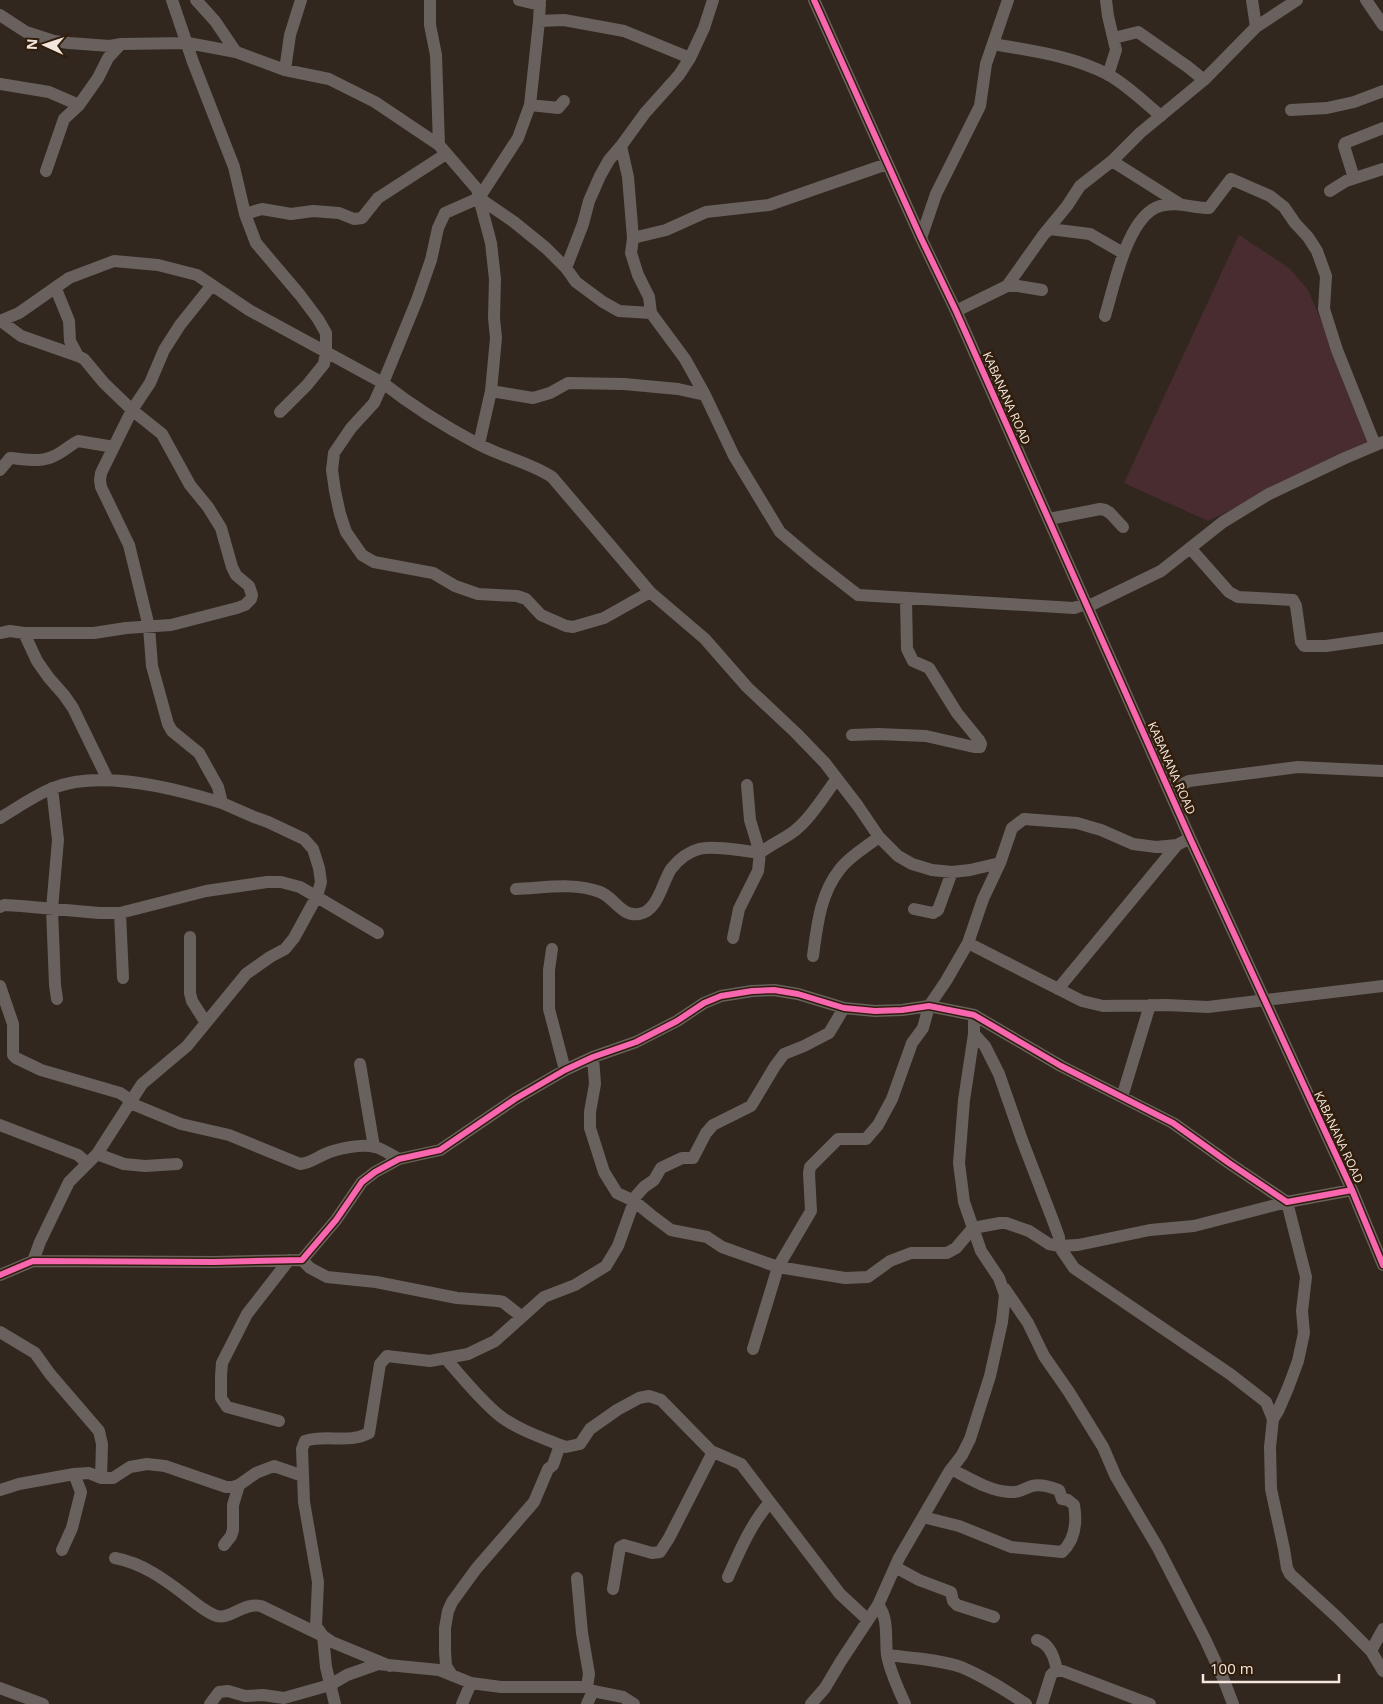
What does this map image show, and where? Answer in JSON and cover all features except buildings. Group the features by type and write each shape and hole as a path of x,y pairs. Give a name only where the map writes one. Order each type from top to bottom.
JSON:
{"street":[{"path":"172,0 193,62 234,167 244,214 259,248 300,295 326,333 324,364 280,412"},
{"path":"196,0 207,5 215,21 236,52"},
{"path":"284,70 290,35 301,0"},
{"path":"430,0 430,25 436,55 442,150"},
{"path":"519,0 540,2 530,105 518,138 479,198 445,213 441,221 417,300 374,403 351,428 334,453 332,470 340,514 346,532 362,554 374,562 433,573 455,586 478,594 517,596 526,599 541,615 566,626 573,627 604,618 650,592"},
{"path":"566,268 583,224 588,201 594,187 609,160 645,113 679,75 690,58 704,28 713,0"},
{"name":"KABANANA ROAD","path":"814,0 887,164 956,311 1190,838 1352,1190 1383,1265"},
{"path":"921,238 936,194 980,106 986,64 1008,0"},
{"path":"1106,0 1108,19 1116,53 1108,75"},
{"path":"1252,0 1256,27"},
{"path":"1007,286 1080,186 1112,161 1204,80 1256,27 1297,0"},
{"path":"1366,0 1383,25"},
{"path":"0,15 26,32 54,41 110,46 121,44 188,43 236,52 284,70 329,79 375,102 442,150 477,189 491,243 495,279 494,318 496,338 491,391 479,444"},
{"path":"539,21 564,20 618,29 690,58"},
{"path":"1114,38 1138,32 1204,80"},
{"path":"46,171 64,119 79,105 108,58 121,44"},
{"path":"993,44 1057,55 1108,75 1126,87 1161,116"},
{"path":"0,84 49,92 79,105"},
{"path":"1291,110 1336,106 1354,102 1383,91"},
{"path":"530,105 558,108 564,101"},
{"path":"1354,178 1345,144 1383,128"},
{"path":"621,146 628,177 633,238 631,252 634,264 649,297 652,313 685,358 712,408 734,456 780,532 858,595 1074,608 1086,605 1162,571 1223,522 1269,494 1379,444 1337,350 1324,310 1326,276 1317,251 1284,207 1270,196 1232,179 1209,208 1180,204 1160,206 1152,209 1135,230 1123,253 1105,316"},
{"path":"244,214 262,209 291,214 313,211 339,212 354,219 359,219 362,218 378,198 442,150"},
{"path":"1112,161 1180,204"},
{"path":"633,238 666,230 706,212 776,203 887,164"},
{"path":"1330,191 1341,183 1383,169"},
{"path":"479,198 514,222 546,248 566,268 576,282 603,302 619,311 652,313"},
{"path":"1044,234 1050,230 1090,234 1123,253"},
{"path":"1,321 19,313 56,289 69,278 114,261 158,265 197,275 249,310 383,383 402,397 479,444 539,468 552,478 650,592 705,639 747,688 825,763 836,780 858,806 878,837 898,856 912,864 932,870 952,872 1000,863"},
{"path":"212,285 180,325 164,350 150,383 132,410 101,473 101,487 129,545 149,627 152,666 168,724 172,731 199,753 218,787 222,803"},
{"path":"956,311 1007,286 1042,290"},
{"path":"56,289 69,321 70,341 78,356"},
{"path":"0,633 10,631 24,633 94,633 126,628 171,625 237,608 249,602 252,595 249,586 236,575 232,567 221,528 208,507 190,485 162,434 132,410 104,383 84,358 22,336 1,321"},
{"path":"491,391 533,398 550,394 568,383 624,384 678,389 705,395"},
{"path":"0,470 10,458 46,459 78,441 108,446 113,449"},
{"path":"1049,519 1100,509 1110,513 1123,527"},
{"path":"1191,549 1229,592 1238,596 1293,600 1296,606 1301,642 1304,646 1326,646 1383,638"},
{"path":"852,735 926,736 967,746 980,747 979,740 956,713 929,668 912,661 909,656 907,649 906,599"},
{"path":"24,633 49,678 64,694 73,708 108,780"},
{"path":"1169,790 1189,781 1298,767 1383,771"},
{"path":"0,818 52,788 69,783 108,780 184,792 222,803 304,839 313,849 322,882 317,896 294,938 285,949 270,956 246,974 221,1002 187,1046 142,1084 97,1154 69,1182 40,1242 33,1261"},
{"path":"516,888 555,886 583,888 602,893 622,910 631,914 640,914 652,907 672,869 683,857 700,848 760,853 802,825 836,780"},
{"path":"733,938 739,909 758,871 760,853 750,820 747,785"},
{"path":"52,788 58,840 52,909 57,999"},
{"path":"753,1349 778,1267 812,1211 810,1167 838,1138 866,1139 878,1125 892,1099 912,1043 923,1028 928,1006 946,982 968,943 983,899 1000,863 1012,828 1024,819 1077,823 1102,830 1133,844 1177,845"},
{"path":"813,956 819,914 826,891 839,869 878,837"},
{"path":"1058,989 1177,845 1190,838"},
{"path":"914,909 933,913 938,910 952,872"},
{"path":"0,906 13,905 120,913 206,891 267,882 281,882 300,887 378,932"},
{"path":"120,913 123,978"},
{"path":"190,938 190,993 192,1001 206,1023"},
{"path":"968,943 1082,1001 1103,1006 1208,1007 1383,986"},
{"path":"552,949 549,970 549,1009 565,1070"},
{"path":"946,982 948,996 946,1009"},
{"path":"0,986 13,1024 13,1055 41,1070 120,1093 130,1103 181,1124 229,1135 300,1164 307,1163 337,1150 359,1146 374,1146 399,1159"},
{"path":"302,1260 336,1220 362,1182 375,1172 399,1159 440,1150 515,1099 565,1070 636,1042 677,1021 704,1003 721,996 774,990 798,994 844,1008 875,1011 902,1010 928,1006 974,1015 1061,1066 1173,1123 1287,1202 1306,1277 1302,1311 1304,1333 1298,1361 1288,1388 1273,1419 1270,1447 1271,1489 1284,1549 1286,1568 1371,1651 1383,1670"},
{"path":"1122,1098 1150,1005"},
{"path":"335,1704 326,1667 323,1636 316,1626 318,1582 304,1502 302,1449 305,1442 323,1439 351,1440 361,1438 369,1433 380,1364 384,1358 393,1356 430,1361 468,1354 495,1341 544,1296 575,1284 606,1266 618,1246 634,1201 644,1187 654,1180 660,1168 682,1158 693,1158 706,1133 713,1125 751,1106 784,1054 829,1033 844,1008"},
{"path":"974,1015 974,1034 964,1100 959,1163 964,1202 981,1251 1028,1324 1044,1356 1103,1447 1116,1477 1158,1548 1205,1639 1233,1704"},
{"path":"974,1034 986,1046 999,1074 1052,1218 1059,1246 1074,1268 1209,1359 1266,1402 1273,1419"},
{"path":"594,1057 595,1084 590,1112 590,1128 604,1172 617,1193 634,1201 671,1230 707,1237 722,1247 778,1267 845,1278 868,1277 890,1261 911,1253 947,1253 956,1248 973,1228 1006,1223 1030,1231 1049,1244 1059,1246 1078,1245 1150,1230 1194,1226 1287,1202 1352,1190"},
{"path":"360,1064 374,1146"},
{"path":"0,1126 78,1155 86,1163"},
{"path":"97,1154 124,1164 145,1166 177,1164"},
{"path":"279,1421 227,1407 221,1398 221,1376 222,1363 247,1314 289,1260"},
{"path":"0,1275 33,1261 214,1262 302,1260 310,1268 327,1277 376,1282 457,1298 498,1300 522,1316"},
{"path":"811,1704 825,1688 878,1605 895,1567 970,1439 990,1376 1002,1322 1005,1295 999,1278"},
{"path":"0,1332 35,1353 50,1374 99,1431 102,1444 101,1478"},
{"path":"446,1359 499,1415 510,1423 560,1446 566,1447 580,1444 590,1429 617,1410 639,1398 649,1396 661,1400 713,1452 741,1464 823,1569 840,1594 868,1620"},
{"path":"452,1675 446,1666 445,1636 448,1611 452,1602 476,1569 534,1502 548,1469 553,1465 560,1446"},
{"path":"614,1589 620,1547 624,1545 652,1554 660,1552 713,1452"},
{"path":"0,1490 19,1484 74,1474 89,1473 101,1478 113,1478 130,1467 154,1464 226,1487 239,1485 256,1473 274,1466 303,1476"},
{"path":"923,1517 959,1526 1011,1547 1062,1552 1071,1544 1076,1513 1074,1504 1062,1499 1059,1490 1032,1486 1020,1492 1008,1492 977,1483 951,1469"},
{"path":"62,1550 72,1528 81,1492 74,1474"},
{"path":"224,1545 233,1530 233,1506 239,1485"},
{"path":"728,1577 759,1514 770,1502"},
{"path":"115,1558 128,1560 149,1570 202,1609 216,1616 225,1616 252,1604 261,1606 332,1642 390,1666"},
{"path":"895,1567 919,1580 951,1592 953,1601 957,1605 994,1617"},
{"path":"577,1578 582,1633 589,1674 590,1689 587,1704"},
{"path":"878,1605 885,1619 887,1655 905,1704"},
{"path":"1371,1651 1383,1629"},
{"path":"1037,1640 1043,1642 1051,1652 1058,1671"},
{"path":"887,1655 942,1662 959,1667 991,1681 1026,1704"},
{"path":"210,1704 219,1692 228,1691 245,1696 284,1698 330,1685 347,1675 378,1664 440,1670 471,1682 501,1687 590,1689 623,1696 634,1704"},
{"path":"1042,1704 1051,1675 1055,1671 1063,1671 1136,1701 1150,1704"},
{"path":"462,1704 471,1682"},
{"path":"0,1688 43,1704"}],"shaded area":[{"path":"1239,235 1289,268 1308,290 1373,441 1208,521 1124,483"}],"cycle path":[{"path":"814,0 921,238 956,311 1190,838 1352,1190 1383,1265"},
{"path":"0,1275 33,1261 214,1262 302,1260 336,1220 362,1182 375,1172 399,1159 440,1150 515,1099 565,1070 593,1057 636,1042 677,1021 704,1003 721,996 752,991 774,990 798,994 844,1008 875,1011 929,1006 974,1015 1061,1066 1173,1123 1287,1202 1352,1190"}]}
